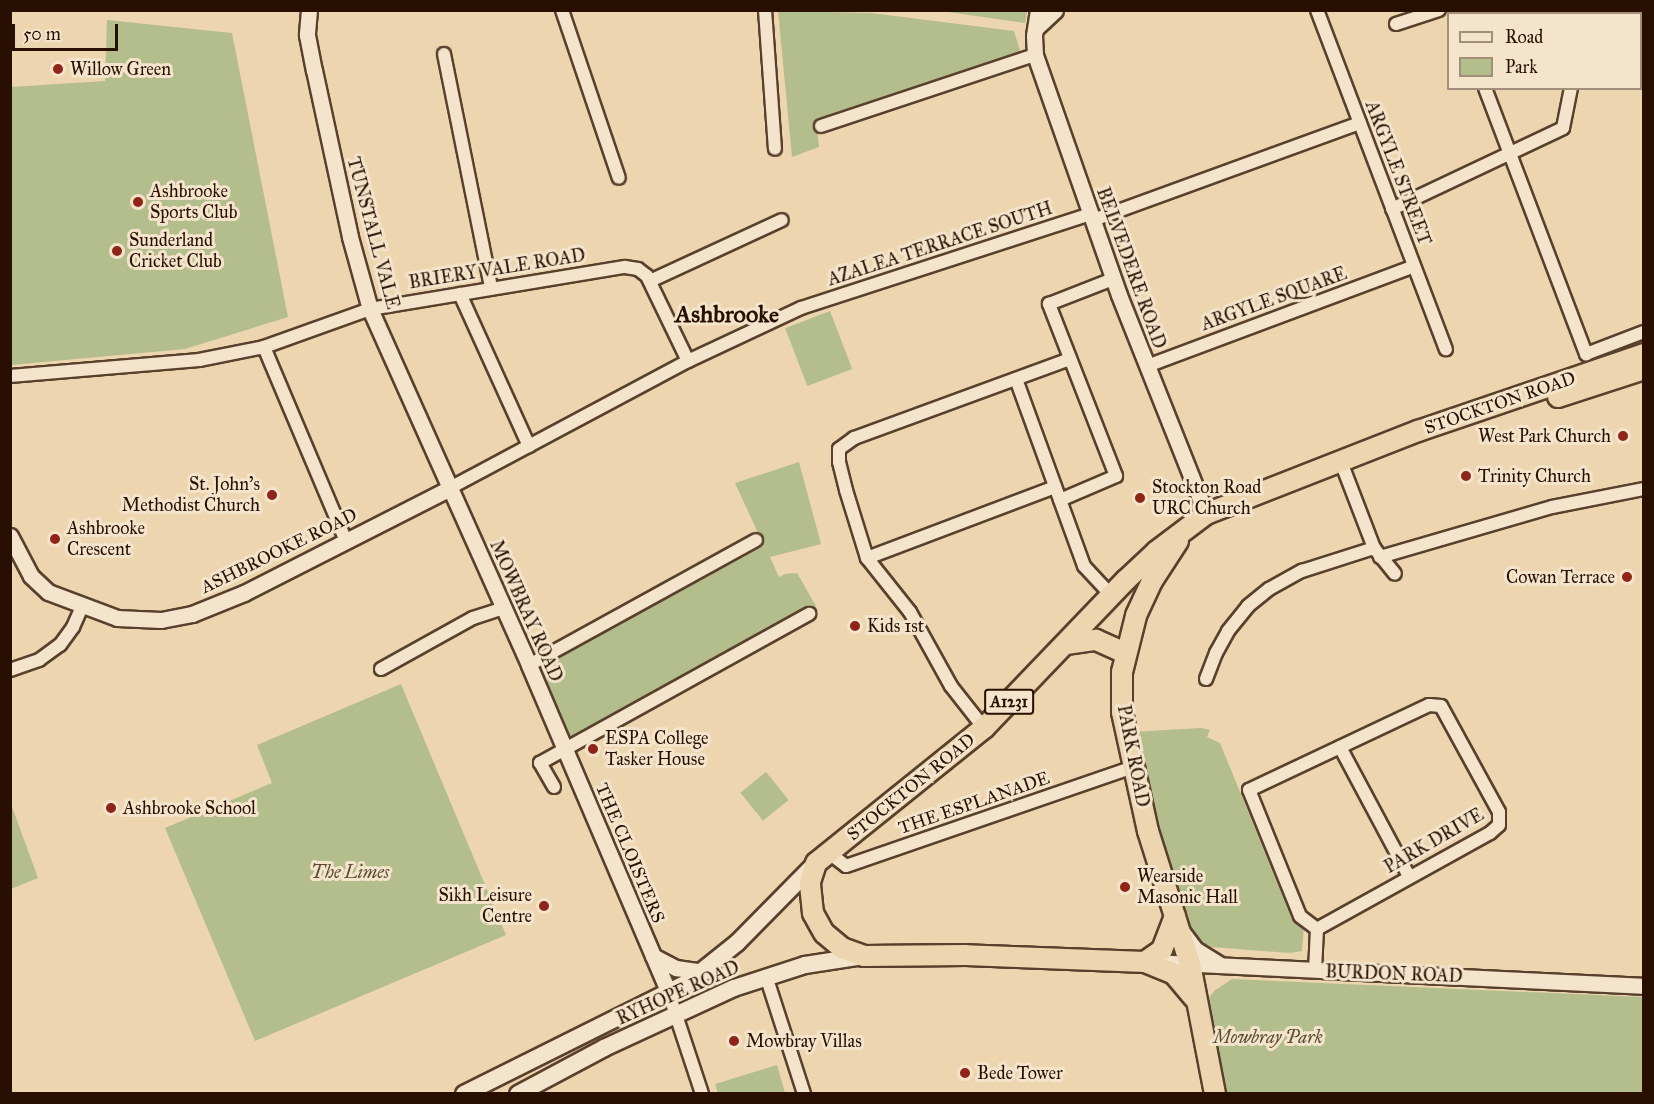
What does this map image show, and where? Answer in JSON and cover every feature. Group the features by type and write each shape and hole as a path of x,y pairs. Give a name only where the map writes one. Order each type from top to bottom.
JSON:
{"highway":[{"name":"STOCKTON ROAD","path":"822,858 984,728 1111,595 1157,551 1206,514 1418,431 1643,365"},
{"name":"STOCKTON ROAD","path":"1163,565 1188,527"},
{"name":"PARK ROAD","path":"1163,565 1139,607 1125,653 1122,712 1148,831 1190,964 1215,1094"},
{"path":"1066,644 1096,640 1125,653"},
{"name":"A1231","path":"822,858 809,893 817,923 832,941 842,948 864,956"},
{"path":"1145,962 1162,950 1175,916"},
{"name":"BURDON ROAD","path":"864,956 966,955 1145,962"},
{"name":"A1231","path":"1145,962 1174,974 1189,989 1198,1006"}],"main road":[{"name":"STOCKTON ROAD","path":"752,927 822,858"},
{"name":"RYHOPE ROAD","path":"464,1094 669,994 704,972 752,927"},
{"name":"RYHOPE ROAD","path":"518,1094 604,1048 676,1014 766,976 830,960 864,956"}],"street":[{"name":"TUNSTALL VALE","path":"309,10 307,35 350,237 370,309 450,488"},
{"path":"562,10 619,178"},
{"path":"765,10 775,149"},
{"name":"BELVEDERE ROAD","path":"1038,10 1034,30 1035,55 1113,279 1206,514"},
{"path":"1034,30 1055,10"},
{"name":"ARGYLE STREET","path":"1317,10 1446,349"},
{"path":"1396,24 1439,10"},
{"path":"444,54 491,288"},
{"path":"821,126 1035,55"},
{"path":"1486,90 1586,354 1644,332"},
{"path":"1392,209 1563,128 1571,90"},
{"name":"AZALEA TERRACE SOUTH","path":"450,488 688,361 801,308 1091,217 1360,123"},
{"path":"688,361 650,281 782,220"},
{"name":"ARGYLE SQUARE","path":"1147,366 1414,266"},
{"name":"BRIERY VALE ROAD","path":"10,376 198,360 264,347 370,309 625,267 638,269 650,281"},
{"path":"1060,500 1116,476 1048,304 1113,279"},
{"path":"460,294 529,446"},
{"path":"264,347 346,541"},
{"path":"984,728 951,686 910,612 867,558 846,490 839,462 839,449 854,438 1070,359"},
{"path":"1016,379 1084,566 1111,595"},
{"path":"1349,459 1377,552 1395,574"},
{"path":"867,558 1055,487"},
{"name":"ASHBROOKE ROAD","path":"10,536 35,582 48,592 82,607 131,620 161,620 184,616 244,593 450,488"},
{"name":"MOWBRAY ROAD","path":"450,488 565,750"},
{"path":"1206,679 1228,631 1248,606 1269,589 1302,571 1552,507 1644,489"},
{"path":"529,665 756,540"},
{"path":"10,670 39,660 60,645 73,627 82,607"},
{"path":"381,669 473,618 503,608"},
{"path":"554,787 540,763 809,614"},
{"name":"PARK DRIVE","path":"1317,929 1490,833 1500,820 1499,812 1441,706 1429,705 1340,747"},
{"path":"1315,971 1317,929 1300,916 1248,790 1340,747 1409,876"},
{"name":"THE CLOISTERS","path":"565,750 669,994"},
{"name":"THE ESPLANADE","path":"822,858 846,866 1134,767"},
{"name":"PARK ROAD","path":"1175,916 1183,933 1195,948 1227,967"},
{"path":"653,956 676,968 704,972"},
{"name":"BURDON ROAD","path":"1145,962 1644,986"},
{"path":"766,976 804,1094"},
{"path":"669,994 702,1094"}],"green space":[{"path":"778,11 871,13 1014,31 1021,54 816,119 819,147 792,157"},
{"path":"941,11 1027,11 1025,23"},
{"name":"Ashbrooke Sports Club","path":"107,20 232,33 288,317 185,349 11,365 11,87 105,81"},
{"path":"830,311 852,369 807,386 785,328"},
{"path":"799,462 821,544 770,557 779,577 797,573 816,606 571,738 540,667 764,546 735,483"},
{"name":"The Limes","path":"401,684 506,935 255,1041 165,828 272,783 257,745"},
{"path":"1201,728 1210,730 1207,737 1220,743 1292,919 1304,925 1302,951 1290,953 1211,947 1192,937 1159,842 1131,732"},
{"path":"766,772 789,800 763,821 740,793"},
{"path":"11,804 38,878 10,889"},
{"name":"Mowbray Park","path":"1232,979 1643,997 1643,1093 1221,1093 1204,1005 1214,991"},
{"path":"777,1065 785,1093 718,1093 715,1084"}],"place":[{"name":"Willow Green","path":"58,69"},
{"name":"Ashbrooke Sports Club","path":"138,202"},
{"name":"Sunderland Cricket Club","path":"117,251"},
{"name":"West Park Church","path":"1623,436"},
{"name":"Trinity Church","path":"1466,476"},
{"name":"St. John's Methodist Church","path":"272,495"},
{"name":"Stockton Road URC Church","path":"1140,498"},
{"name":"Ashbrooke Crescent","path":"55,539"},
{"name":"Cowan Terrace","path":"1627,577"},
{"name":"Kids 1st","path":"855,626"},
{"name":"ESPA College Tasker House","path":"593,749"},
{"name":"Ashbrooke School","path":"111,808"},
{"name":"Wearside Masonic Hall","path":"1125,887"},
{"name":"Sikh Leisure Centre","path":"544,906"},
{"name":"Mowbray Villas","path":"734,1041"},
{"name":"Bede Tower","path":"965,1073"}],"district":[{"name":"Ashbrooke","path":"727,315"}]}
